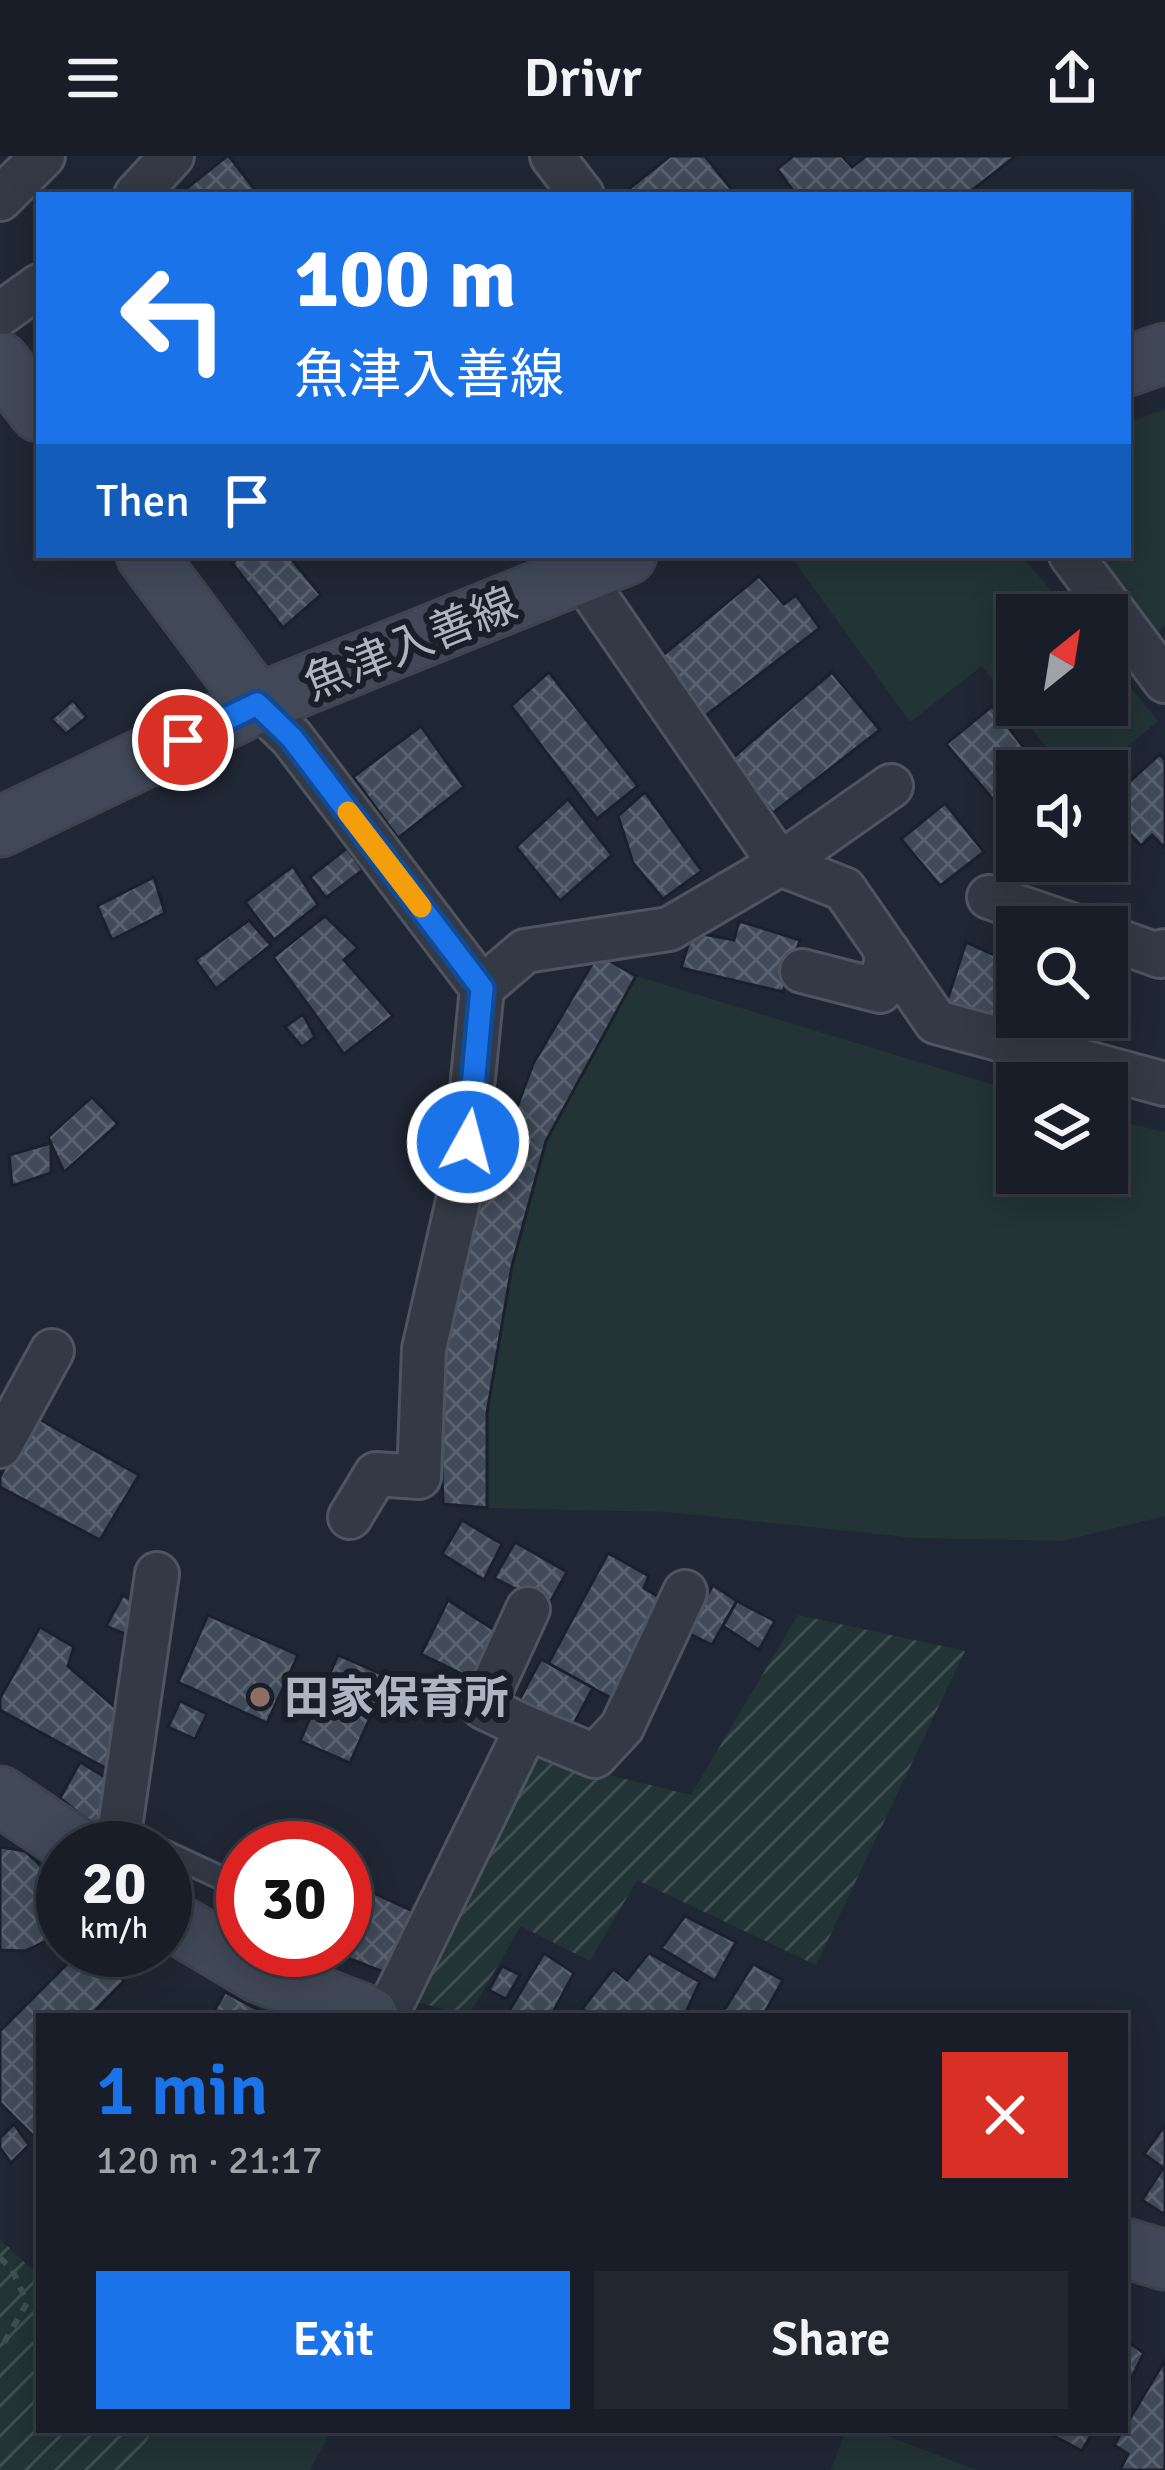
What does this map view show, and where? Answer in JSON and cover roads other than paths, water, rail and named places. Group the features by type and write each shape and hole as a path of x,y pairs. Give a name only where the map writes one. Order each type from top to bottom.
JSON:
{"main road":[{"path":"1131,366 1165,353"},
{"path":"0,362 36,408"},
{"path":"148,558 257,704"},
{"name":"魚津入善線","path":"0,827 257,704 603,564"},
{"path":"0,1796 37,1821"},
{"path":"192,1933 259,1973 361,2013"},
{"path":"1128,2249 1165,2260"}],"street":[{"path":"0,199 43,156"},
{"path":"139,192 172,156"},
{"path":"553,156 580,192"},
{"path":"0,314 36,288"},
{"path":"1074,558 1159,659"},
{"path":"603,564 780,864 844,889 936,1022 1165,1084"},
{"path":"257,704 292,738 482,988 463,1179 424,1349 419,1478 376,1474 350,1517"},
{"path":"482,988 525,951 669,929 780,864 891,786"},
{"path":"989,897 1015,906"},
{"path":"1128,945 1160,956 1165,951"},
{"path":"802,971 880,991 888,952"},
{"path":"0,1446 52,1351"},
{"path":"121,1821 157,1574"},
{"path":"528,1610 483,1707 595,1756 622,1727 685,1592"},
{"path":"387,2013 527,1728"}],"place":[{"name":"田家保育所","path":"260,1697"}]}
